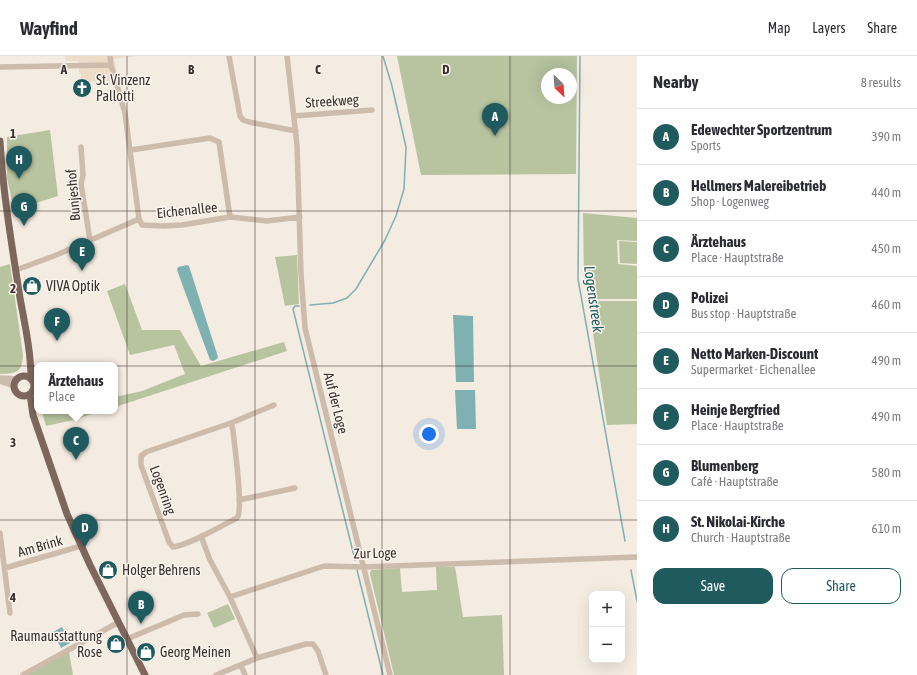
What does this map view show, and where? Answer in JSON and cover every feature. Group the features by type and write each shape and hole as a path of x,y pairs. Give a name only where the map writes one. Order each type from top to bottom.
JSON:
{"main road":[{"path":"0,141 1,162 31,379 34,387 27,395"},
{"path":"27,395 16,392 14,386 21,378 29,359"},
{"path":"21,378 31,379"},
{"path":"27,395 67,514 81,546 145,675"}],"street":[{"path":"110,56 111,65 125,113 139,219"},
{"path":"229,56 240,116 243,120 296,131"},
{"name":"Auf der Loge","path":"287,56 296,131 305,328 390,675"},
{"path":"0,67 111,65"},
{"name":"Streekweg","path":"294,116 372,110"},
{"path":"131,150 210,138 219,142 230,217"},
{"name":"Bunjeshof","path":"81,146 83,175 81,184 90,240"},
{"name":"Eichenallee","path":"16,270 139,219 142,225 163,226 182,225 230,217 266,221 300,217"},
{"path":"0,379 21,378"},
{"path":"0,379 14,386"},
{"name":"Logenring","path":"230,423 233,430 239,515 237,518 200,536 173,547 169,542 142,465 141,456 146,452 230,423 274,405"},
{"path":"239,500 295,488"},
{"name":"Am Brink","path":"0,533 10,612"},
{"path":"200,536 210,560 230,597 257,658"},
{"name":"Am Brink","path":"5,568 81,546"},
{"name":"Zur Loge","path":"230,597 324,566 364,567 637,558"},
{"path":"127,639 184,615 198,614"},
{"path":"23,675 120,622"},
{"path":"216,675 257,658 306,644 313,644 318,650 326,675"},
{"path":"241,665 245,675"}],"green space":[{"path":"397,56 577,56 577,68 541,68 541,104 577,104 576,174 421,175"},
{"path":"50,130 58,196 14,210 7,178 7,137"},
{"path":"583,213 637,218 637,241 617,240 618,264 637,266 637,299 588,299 584,277"},
{"path":"619,241 637,242 637,264 620,263"},
{"path":"297,255 299,304 285,306 275,257"},
{"path":"10,264 23,355 20,369 18,371 0,374 0,267"},
{"path":"125,284 142,330 180,330 201,366 284,342 287,351 118,406 118,396 142,391 185,374 174,345 130,355 107,291"},
{"path":"588,301 637,301 637,424 607,425"},
{"path":"43,414 92,414 73,420 46,426"},
{"path":"436,567 455,567 463,617 502,615 504,675 394,675 370,574 371,570 400,568 402,592 437,590"},
{"path":"228,604 235,619 214,628 207,613"},
{"path":"69,652 73,675 26,675"}],"shaded area":[{"path":"65,56 138,56 114,59 118,79 111,81 81,82 81,74 79,74 79,61 66,61"}],"water":[{"path":"189,266 218,357 213,361 210,360 177,270 178,267"},
{"path":"453,315 473,316 474,382 456,382"},
{"path":"455,390 475,390 476,429 457,429"},
{"path":"62,627 70,643 61,648 53,632"}],"waterway":[{"path":"310,305 333,303 347,298 356,289 385,240 396,216 404,189 406,147 392,86 383,56"},
{"name":"Logenstreek","path":"580,56 578,279 625,541"},
{"path":"299,306 295,306 293,309 355,560"},
{"path":"357,570 383,675"},
{"name":"Logenstreek","path":"631,570 637,601"}],"place":[{"name":"St. Vinzenz Pallotti","path":"82,88"},
{"name":"Edewechter Sportzentrum","path":"495,136"},
{"name":"St. Nikolai-Kirche","path":"19,179"},
{"name":"Blumenberg","path":"24,226"},
{"name":"Netto Marken-Discount","path":"82,271"},
{"name":"VIVA Optik","path":"32,286"},
{"name":"Heinje Bergfried","path":"57,341"},
{"name":"Ärztehaus","path":"76,460"},
{"name":"Polizei","path":"85,547"},
{"name":"Holger Behrens","path":"108,570"},
{"name":"Hellmers Malereibetrieb","path":"141,624"},
{"name":"Raumausstattung Rose","path":"116,644"},
{"name":"Georg Meinen","path":"146,652"}]}
